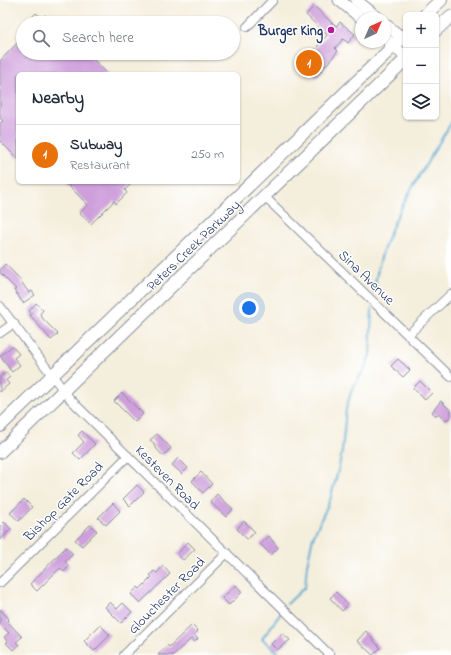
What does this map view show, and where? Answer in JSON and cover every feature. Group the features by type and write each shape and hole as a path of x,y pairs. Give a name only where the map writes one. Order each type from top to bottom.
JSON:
{"main road":[{"path":"339,0 355,13"},
{"path":"356,0 371,12"},
{"path":"429,12 441,0"},
{"path":"439,27 451,16"},
{"path":"391,30 399,39 403,50"},
{"name":"Peters Creek Parkway","path":"0,426 399,39"},
{"name":"Peters Creek Parkway","path":"0,452 403,61"}],"street":[{"path":"246,27 272,0"},
{"name":"Sina Avenue","path":"264,196 451,377"},
{"path":"408,335 451,294"},
{"name":"Kesteven Road","path":"0,306 63,390 326,654"},
{"path":"0,333 14,323"},
{"name":"Bishop Gate Road","path":"0,583 128,456"},
{"name":"Glouchester Road","path":"124,655 227,553"}],"building":[{"path":"314,6 332,23 337,26 340,22 355,34 348,43 343,39 335,48 338,51 316,77 302,65 327,35 306,15"},
{"path":"16,44 16,60 94,60 106,72 16,72 16,157 0,141 0,123 3,121 0,118 0,61"},
{"path":"67,184 131,184 125,190 127,193 116,204 114,201 91,224 79,213 88,205"},
{"path":"5,264 18,277 29,293 32,291 35,295 23,303 14,290 16,289 0,273 0,270"},
{"path":"36,303 43,310 40,314 43,319 58,334 51,340 30,315 32,314 29,311"},
{"path":"12,346 19,354 14,358 20,365 12,372 0,356"},
{"path":"398,359 410,370 403,377 391,366"},
{"path":"6,372 10,377 6,380 9,384 0,392 0,377"},
{"path":"420,381 432,393 425,400 413,388"},
{"path":"122,393 143,414 135,422 114,401"},
{"path":"441,401 451,411 451,416 446,421 438,414 436,416 432,412"},
{"path":"82,431 95,444 80,460 73,453 84,442 78,435"},
{"path":"157,434 171,448 163,456 154,446 155,444 150,440"},
{"path":"178,458 188,468 182,474 172,465"},
{"path":"201,472 212,484 203,493 192,481"},
{"path":"137,485 144,492 130,506 123,499"},
{"path":"217,494 233,509 226,517 210,502"},
{"path":"24,499 32,507 19,521 10,513"},
{"path":"113,503 120,511 106,525 98,518"},
{"path":"244,521 255,532 247,539 237,529"},
{"path":"4,522 11,529 0,540 0,526"},
{"path":"90,525 97,531 82,546 75,540"},
{"path":"269,536 278,548 271,555 260,544"},
{"path":"188,542 195,549 183,560 177,554"},
{"path":"66,547 73,554 65,562 69,566 64,572 60,568 37,591 30,584"},
{"path":"163,566 170,574 140,603 131,594 138,587 140,589 152,577 150,575 154,571 157,573"},
{"path":"236,585 242,592 229,605 222,598"},
{"path":"336,592 348,605 342,611 330,598"},
{"path":"110,602 117,609 123,603 132,612 121,623 105,607"},
{"path":"0,609 9,619 7,621 22,637 16,642 19,645 13,650 6,643 8,642 4,637 9,633 0,624"},
{"path":"100,625 110,635 94,651 84,641"},
{"path":"192,625 198,631 194,635 198,639 194,642 191,639 173,655 158,655 167,645 169,647"},
{"path":"366,631 380,648 373,655 357,641"},
{"path":"282,633 290,640 277,650 271,644"}],"waterway":[{"path":"374,293 384,247 393,226 403,204 451,123"},
{"path":"287,604 305,587 307,565 313,537 330,500 342,452 346,409 352,389 365,368 370,355 372,308"},
{"path":"281,613 262,639 281,655"}],"place":[{"name":"Burger King","path":"331,30"},
{"name":"Subway","path":"309,63"}]}
